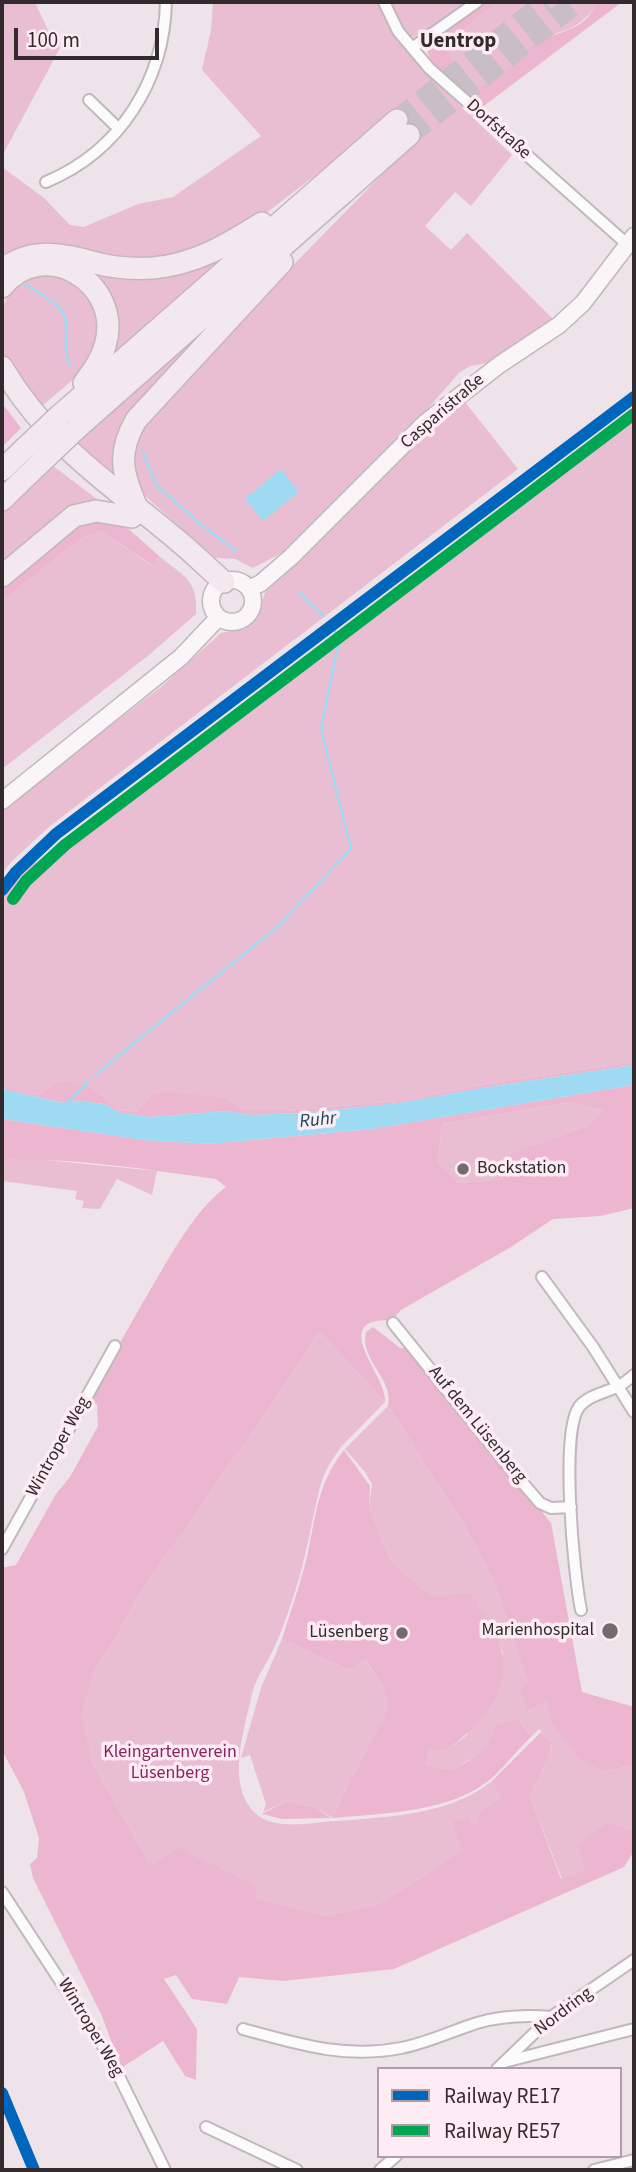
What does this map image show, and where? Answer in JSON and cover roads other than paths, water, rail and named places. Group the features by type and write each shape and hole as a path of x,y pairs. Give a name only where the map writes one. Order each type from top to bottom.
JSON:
{"highway":[{"path":"2,270 25,257 48,253 73,256 111,266 140,268 195,260 231,244 403,128 136,420 125,442 122,466 135,513"},
{"path":"2,470 24,449 67,423 366,171"},
{"path":"67,423 317,188"},
{"path":"2,287 12,277 27,269 58,266 82,275 104,305 108,332 94,372 67,423 38,465 2,500"},
{"path":"2,367 17,392 51,432 135,513 219,587"},
{"path":"2,388 24,420 54,453 78,475 135,513"},
{"path":"2,576 59,526 80,513 135,513"}],"main road":[{"name":"Casparistraße","path":"249,589 261,583 292,557 426,422 489,372 559,325 583,303 631,240"},
{"path":"238,581 249,589 253,604 245,619 236,623 218,618 211,605 219,587 238,581"},
{"path":"2,801 181,657 218,618"}],"street":[{"path":"46,182 65,174 94,154 138,105 162,44 166,2"},
{"name":"Dorfstraße","path":"384,2 398,31 429,68 631,240"},
{"path":"412,48 477,2"},
{"path":"89,100 119,129"},
{"path":"542,1277 619,1386 634,1412"},
{"name":"Auf dem Lüsenberg","path":"393,1323 540,1503 551,1508 571,1507"},
{"name":"Wintroper Weg","path":"2,1549 115,1346"},
{"path":"581,1611 573,1562 571,1507 570,1437 574,1416 584,1402 619,1386 634,1375"},
{"name":"Wintroper Weg","path":"2,1892 108,2054 165,2170"},
{"name":"Nordring","path":"501,2065 551,2017 634,1960"},
{"path":"243,2029 297,2044 352,2054 400,2048 479,2023 509,2017 551,2017"},
{"path":"501,2065 634,2029"},
{"path":"206,2127 297,2170"},
{"path":"380,2170 395,2158"},
{"path":"594,2170 634,2160"}],"water":[{"path":"281,469 299,492 263,521 245,499"},
{"name":"Ruhr","path":"634,1065 634,1085 372,1129 209,1144 143,1140 2,1119 2,1089 63,1103 80,1101 104,1104 121,1113 151,1117 227,1111 250,1115 301,1113 399,1103"}],"waterway":[{"path":"25,284 52,302 64,315 66,352 70,365"},
{"path":"143,452 156,485 236,551"},
{"path":"299,592 324,616"},
{"path":"96,1074 276,928 351,849 321,729 338,645 335,631"},
{"path":"66,1103 89,1081"}],"tunnel":[{"path":"397,120 546,2"},
{"path":"409,135 577,2"}],"rail line":[{"name":"RE17","path":"2,890 16,872 56,834 634,397"},
{"name":"RE57","path":"13,899 26,881 65,845 634,414"},
{"name":"RE17","path":"2,2093 34,2170"}],"place":[{"name":"Bockstation","path":"463,1169"},
{"name":"Marienhospital","path":"610,1631"},
{"name":"Lüsenberg","path":"402,1633"}],"district":[{"name":"Uentrop","path":"458,42"}],"park label":[{"name":"Kleingartenverein Lüsenberg","path":"170,1763"}]}
